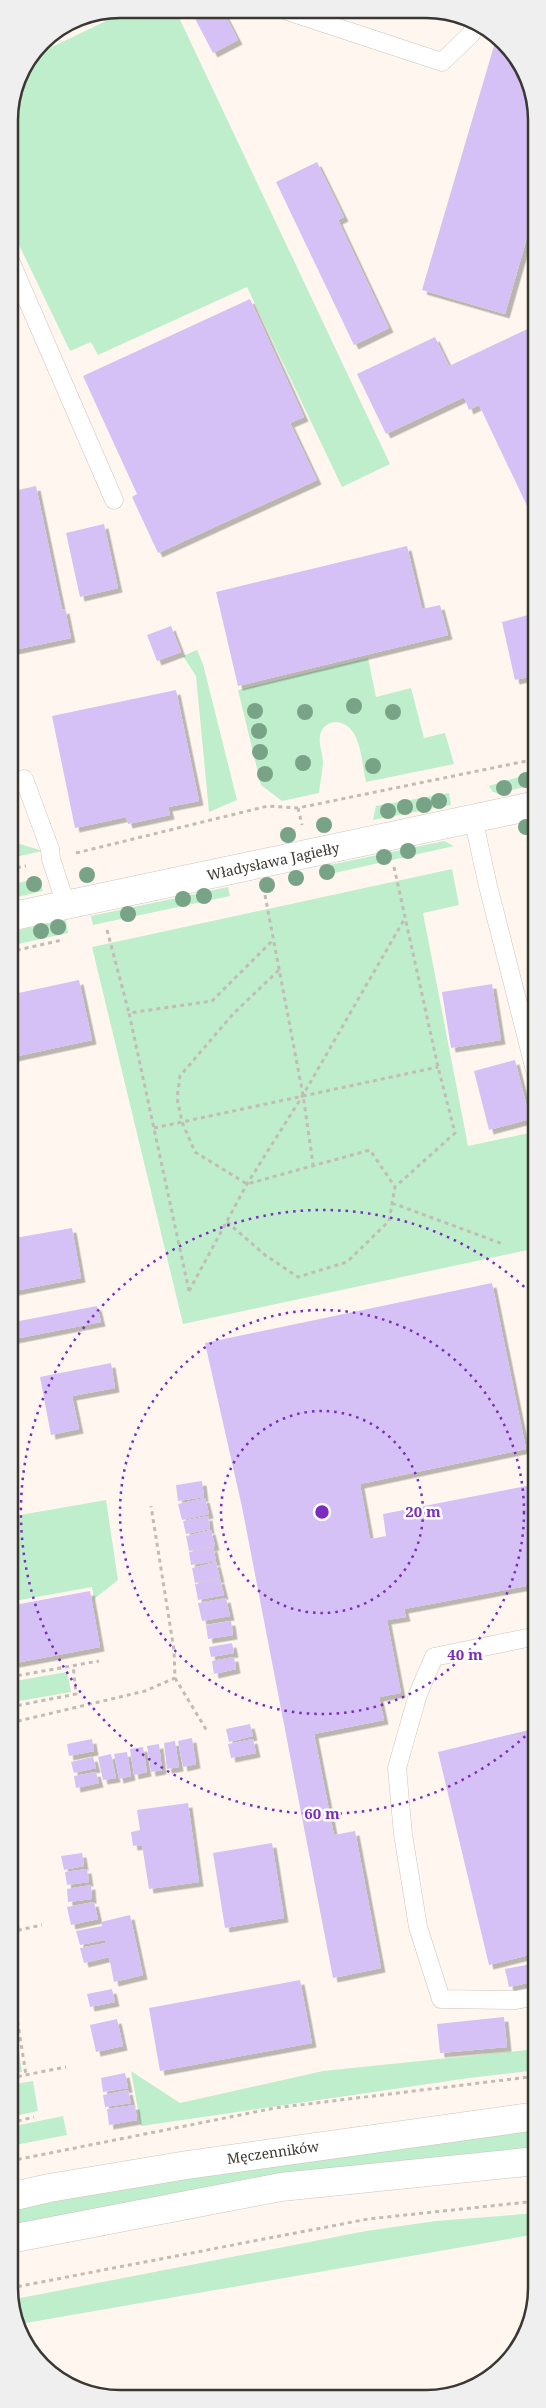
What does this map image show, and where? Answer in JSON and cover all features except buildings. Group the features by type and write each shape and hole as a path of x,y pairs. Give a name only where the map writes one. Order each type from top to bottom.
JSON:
{"main road":[{"name":"Władysława Jagiełły","path":"18,915 528,807"},
{"name":"Męczenników","path":"18,2195 49,2188 196,2163 528,2117"},
{"path":"18,2237 281,2187 528,2163"}],"lane":[{"path":"308,18 442,62 471,34 473,29"},
{"path":"18,279 114,500"},
{"path":"24,779 50,849 51,859 66,905"},
{"path":"473,818 488,886 528,1043"},
{"path":"528,1638 434,1657 418,1694 398,1768 403,1834 418,1927 441,1999 516,2000 528,1998"}],"path":[{"path":"18,867 268,806 298,808 528,761"},
{"path":"226,1222 265,1255 298,1277 347,1262 389,1221 395,1187 455,1133 438,1067 394,866"},
{"path":"265,895 303,1095 314,1164"},
{"path":"107,930 129,1013 189,1291 247,1184 303,1095 405,918"},
{"path":"129,1013 212,1001 274,939"},
{"path":"280,969 233,1014 180,1076 177,1098 182,1122 195,1152 247,1184 370,1150 395,1187"},
{"path":"154,1128 438,1067"},
{"path":"392,1202 503,1244"},
{"path":"151,1506 174,1650 175,1678 207,1731"},
{"path":"18,1675 99,1661"},
{"path":"18,1706 76,1694 73,1665"},
{"path":"18,1721 145,1690 175,1678"},
{"path":"18,1930 42,1926"},
{"path":"18,2024 26,2075"},
{"path":"18,2076 66,2068"},
{"path":"18,2159 275,2108 528,2077"},
{"path":"18,2121 34,2117"},
{"path":"18,2286 368,2219 528,2203"}],"green space":[{"path":"112,18 179,18 390,464 342,487 247,287 98,355 91,342 70,351 18,243 18,106 28,74 44,51"},
{"path":"197,650 203,664 237,800 209,812 196,676 183,656"},
{"path":"368,658 376,697 411,688 424,738 445,733 454,764 366,782 356,737 345,724 333,722 325,726 320,736 323,763 319,793 282,801 261,785 238,690"},
{"path":"528,774 528,785 500,794 493,792 489,786"},
{"path":"449,793 451,805 373,820 376,806"},
{"path":"444,841 454,846 321,876 320,867"},
{"path":"18,843 43,851 18,856"},
{"path":"452,869 459,905 423,913 468,1146 528,1133 528,1250 183,1324 92,947"},
{"path":"39,878 43,891 18,897 18,883"},
{"path":"228,887 230,896 93,925 91,916"},
{"path":"66,920 68,933 18,944 18,930"},
{"path":"106,1500 118,1580 94,1599 92,1587 18,1600 18,1515"},
{"path":"67,1672 71,1692 19,1701 18,1680"},
{"path":"18,2047 22,2072 18,2073"},
{"path":"528,2050 528,2071 141,2126 131,2071 180,2103 323,2071"},
{"path":"33,2081 38,2111 18,2115 18,2084"},
{"path":"63,2116 67,2135 18,2144 18,2125"},
{"path":"528,2127 528,2150 251,2178 18,2226 18,2208 227,2168"},
{"path":"528,2214 528,2236 24,2323 18,2302 18,2298 366,2231 436,2221"}]}
